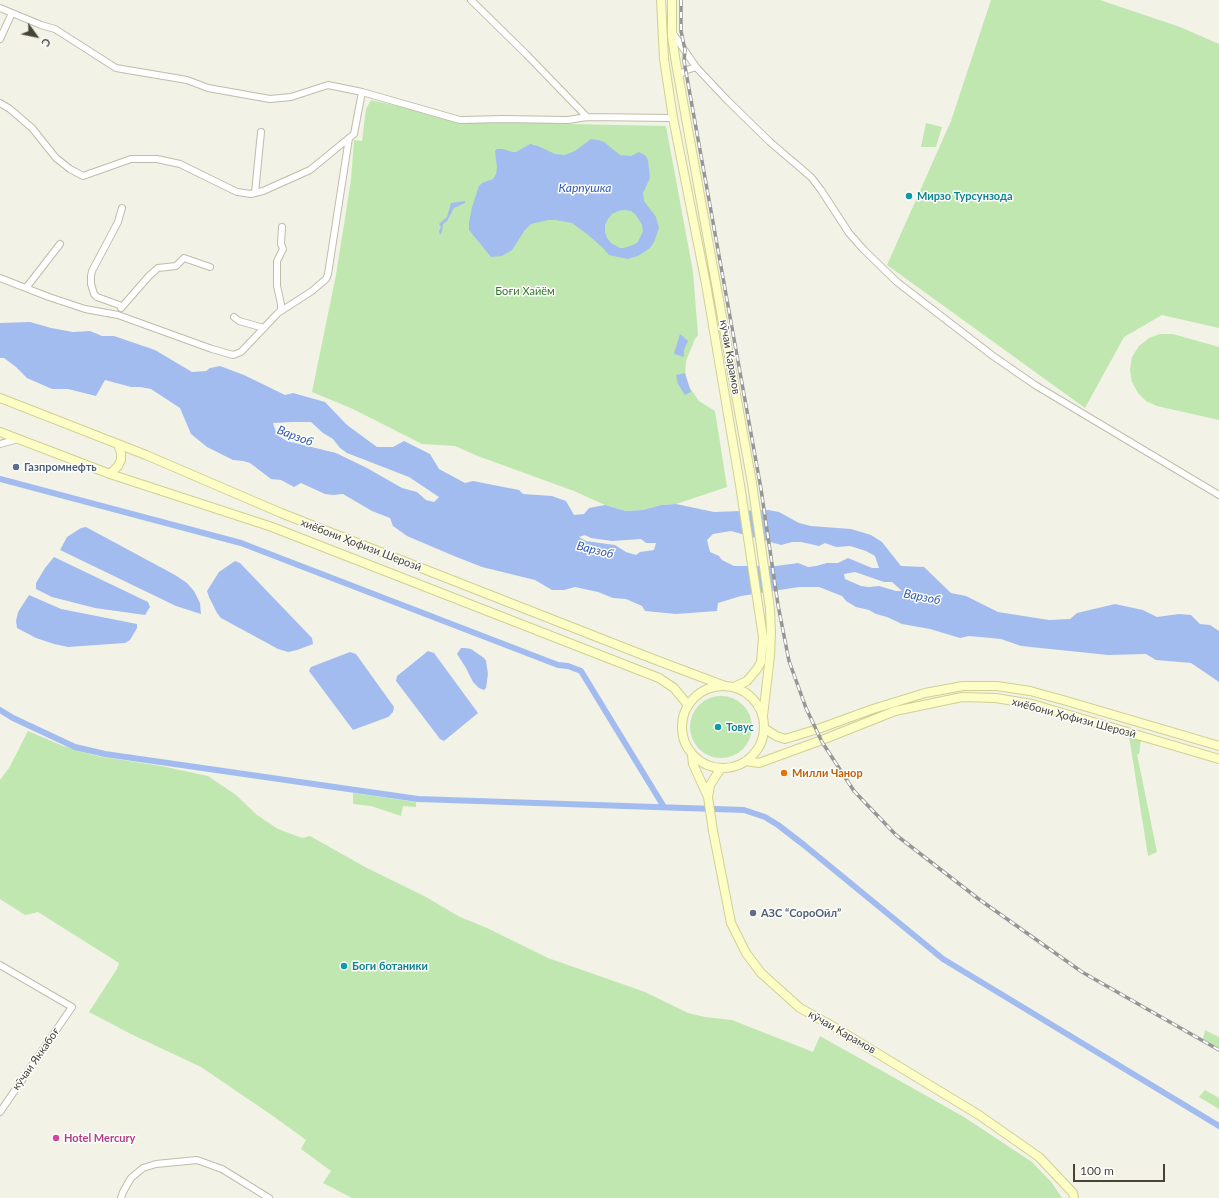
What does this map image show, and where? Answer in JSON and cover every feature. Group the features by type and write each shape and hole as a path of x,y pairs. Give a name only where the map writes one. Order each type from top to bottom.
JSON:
{"main road":[{"name":"кӯчаи Карамов","path":"661,0 664,59 673,118 706,284 740,485 763,637 761,662 752,676 734,687"},
{"name":"кӯчаи Карамов","path":"672,0 672,32 752,483 770,609 770,656 763,716"},
{"path":"686,180 698,178"},
{"name":"хиёбони Ҳофизи Шерозӣ","path":"0,398 146,455 281,513 648,658 725,686"},
{"name":"хиёбони Ҳофизи Шерозӣ","path":"0,432 110,474 272,527 659,678 674,688 688,705"},
{"path":"110,474 118,466 120,460 121,454 118,444"},
{"name":"хиёбони Ҳофизи Шерозӣ","path":"764,728 776,736 786,739 925,693 964,686 996,686 1063,700 1219,746"},
{"name":"хиёбони Ҳофизи Шерозӣ","path":"714,687 734,687 747,693 757,703 763,716 764,728 761,743 752,756 738,766 721,768 705,764 692,754 684,740 682,725 684,714 688,705 704,690 714,687"},
{"name":"хиёбони Ҳофизи Шерозӣ","path":"746,761 759,763 895,711 962,697 996,698 1032,704 1219,759"},
{"path":"1059,712 1063,700"},
{"name":"кӯчаи Карамов","path":"692,754 693,764 708,797 731,923 746,953 761,973 800,1008 979,1115 1038,1157 1072,1193 1074,1198"},
{"name":"кӯчаи Карамов","path":"708,797 710,785 721,768"}],"street":[{"path":"471,0 587,116"},
{"path":"0,8 42,26 55,29 116,68 187,80 208,88 270,99 291,97 328,85 362,92 460,120 568,120 587,116 673,118"},
{"path":"0,40 12,13"},
{"path":"672,32 696,67 727,100 765,137 811,176 849,233 864,250 898,282 993,356 1035,385 1219,496"},
{"path":"679,75 686,70 696,67"},
{"path":"0,103 10,109 32,128 56,158 70,169 83,176 132,159 157,159 180,164 237,192 251,194 297,177 310,170 354,134 362,92"},
{"path":"255,193 261,132"},
{"path":"0,278 85,309 118,314 199,345 233,355 241,352 281,311 322,283 328,274 349,138"},
{"path":"122,208 118,222 92,271 91,276 91,284 94,294 97,297 122,306"},
{"path":"281,311 277,286 277,261 283,249 281,244 282,226"},
{"path":"26,288 60,244"},
{"path":"118,314 122,306 158,268 176,266 184,258 210,267"},
{"path":"234,317 239,321 264,328"},
{"path":"0,444 18,439"},
{"name":"кӯчаи Яккабоғ","path":"0,1112 72,1007 1,966"},
{"path":"121,1198 131,1178 143,1168 156,1164 197,1160 222,1169 269,1198"}],"green space":[{"path":"991,0 1100,0 1180,27 1219,44 1219,328 1162,315 1124,337 1085,408 887,265 951,121"},
{"name":"Боғи Хайём","path":"371,100 431,114 457,122 469,123 485,120 666,126 693,272 698,335 686,361 685,377 686,382 699,401 715,411 727,487 676,504 661,505 643,510 626,511 605,505 574,491 475,455 455,446 422,444 353,409 312,392 336,275 351,180 354,140 362,141 366,109"},
{"path":"926,123 942,127 936,147 921,147"},
{"path":"1160,334 1173,334 1219,347 1219,420 1157,406 1146,401 1138,393 1132,382 1130,370 1132,357 1139,346 1149,338"},
{"path":"715,696 727,696 743,705 750,715 752,727 750,739 743,749 727,758 715,758 704,753 695,744 690,733 690,721 695,710 704,701"},
{"name":"Боги ботаники","path":"28,731 63,746 97,756 161,766 208,776 236,795 257,815 278,829 302,838 310,836 365,867 426,897 460,917 487,928 548,958 645,992 688,1013 705,1017 732,1020 813,1052 820,1036 964,1117 1032,1162 1052,1183 1062,1198 352,1198 323,1183 331,1171 301,1149 306,1140 273,1116 201,1067 133,1035 89,1012 117,969 119,963 38,912 25,915 0,899 0,780 9,768"},
{"path":"1129,736 1141,740 1139,754 1137,754 1157,852 1148,856"},
{"path":"353,793 416,802 416,807 403,806 401,816 371,806 353,804"},
{"path":"1205,1030 1219,1037 1219,1048 1203,1039"},
{"path":"1205,1090 1219,1098 1219,1109 1199,1097"}],"water":[{"name":"Карпушка","path":"591,139 604,142 620,155 631,156 639,152 645,155 648,160 650,178 643,193 644,201 656,217 659,228 650,248 638,256 628,259 609,255 587,234 572,223 548,220 531,224 525,230 512,250 502,256 491,257 469,230 469,223 472,207 479,186 482,183 493,179 496,174 497,168 495,151 497,149 503,149 516,152 530,144 555,154 565,155 575,151","holes":["624,210 631,211 636,215 642,225 643,231 638,242 633,245 620,248 611,243 607,238 605,225 612,214"]},
{"path":"465,201 465,203 454,208 447,221 443,224 440,235 439,231 441,227 439,224 447,217 451,203"},
{"name":"Варзоб","path":"30,322 73,332 90,331 102,336 114,336 155,350 192,372 206,371 210,368 220,366 244,375 285,395 293,393 325,402 347,425 377,447 393,447 404,441 430,454 439,469 465,483 473,481 519,490 523,494 552,496 566,501 574,515 584,514 589,508 605,505 626,511 643,510 661,505 676,504 714,512 768,510 779,512 799,523 811,526 851,529 871,535 882,542 901,566 924,567 951,593 966,596 998,612 1049,620 1070,619 1077,613 1115,604 1143,610 1157,617 1179,614 1191,615 1200,624 1210,625 1219,631 1219,682 1191,663 1156,660 1146,654 1108,655 1021,646 1001,639 969,636 960,638 930,629 902,624 869,610 856,607 846,601 842,596 819,587 799,587 741,596 718,603 717,611 676,614 645,611 642,606 626,599 613,598 598,592 575,587 564,590 552,590 535,580 482,567 407,536 393,526 390,518 372,511 343,494 325,494 301,483 294,487 281,480 271,479 250,463 233,460 207,447 191,434 180,408 151,389 131,387 105,380 96,396 68,389 52,389 27,378 4,358 0,358 0,323","holes":["311,422 323,433 333,439 340,448 347,453 409,477 439,497 434,502 426,500 417,492 402,488 367,468 336,453 287,441 277,435 273,423","731,531 781,545 792,542 801,542 819,546 825,543 836,547 850,546 866,551 875,556 879,568 872,568 848,558 838,563 827,563 808,567 798,563 776,566 734,566 710,552 707,540 713,534","585,535 591,538 612,541 641,539 646,543 656,543 654,550 640,552 636,555 626,552 615,545 586,541 579,537","855,572 884,582 892,582 902,591 896,591 879,586 861,586 845,579 844,574"]},
{"path":"680,334 688,341 684,350 684,357 674,354"},
{"path":"685,373 691,392 685,395 678,384 676,375"},
{"path":"86,527 187,583 194,591 200,603 201,614 176,606 60,550 67,537 81,528"},
{"path":"54,557 148,602 150,607 145,615 95,608 52,597 36,589 36,583"},
{"path":"235,561 240,563 312,638 313,644 288,652 278,649 221,618 217,613 207,591 219,572"},
{"path":"29,595 61,609 137,624 137,628 130,640 125,643 68,647 54,644 36,638 17,628 16,621 18,612"},
{"path":"461,648 471,649 486,661 488,674 486,688 484,690 479,688 473,682 457,654"},
{"path":"428,651 434,653 478,713 444,741 440,739 396,681 397,676"},
{"path":"350,652 356,654 394,707 393,712 388,717 353,730 309,671 311,667"}],"waterway":[{"path":"0,479 241,543 558,665 568,666 581,671 664,807"},
{"path":"0,710 13,718 75,747 105,754 418,799 744,810 765,817 804,845 943,959 1219,1126"}],"railway":[{"path":"681,0 681,31 685,50 684,61 761,489 778,605 789,661 806,708 822,742 854,791 896,835 980,900 1082,972 1219,1050"}],"place":[{"name":"Мирзо Турсунзода","path":"909,196"},
{"name":"Газпромнефть","path":"16,467"},
{"name":"Товус","path":"718,727"},
{"name":"Милли Чанор","path":"784,773"},
{"name":"АЗС “СороОйл”","path":"753,913"},
{"name":"Боги ботаники","path":"344,966"},
{"name":"Hotel Mercury","path":"56,1138"}]}
